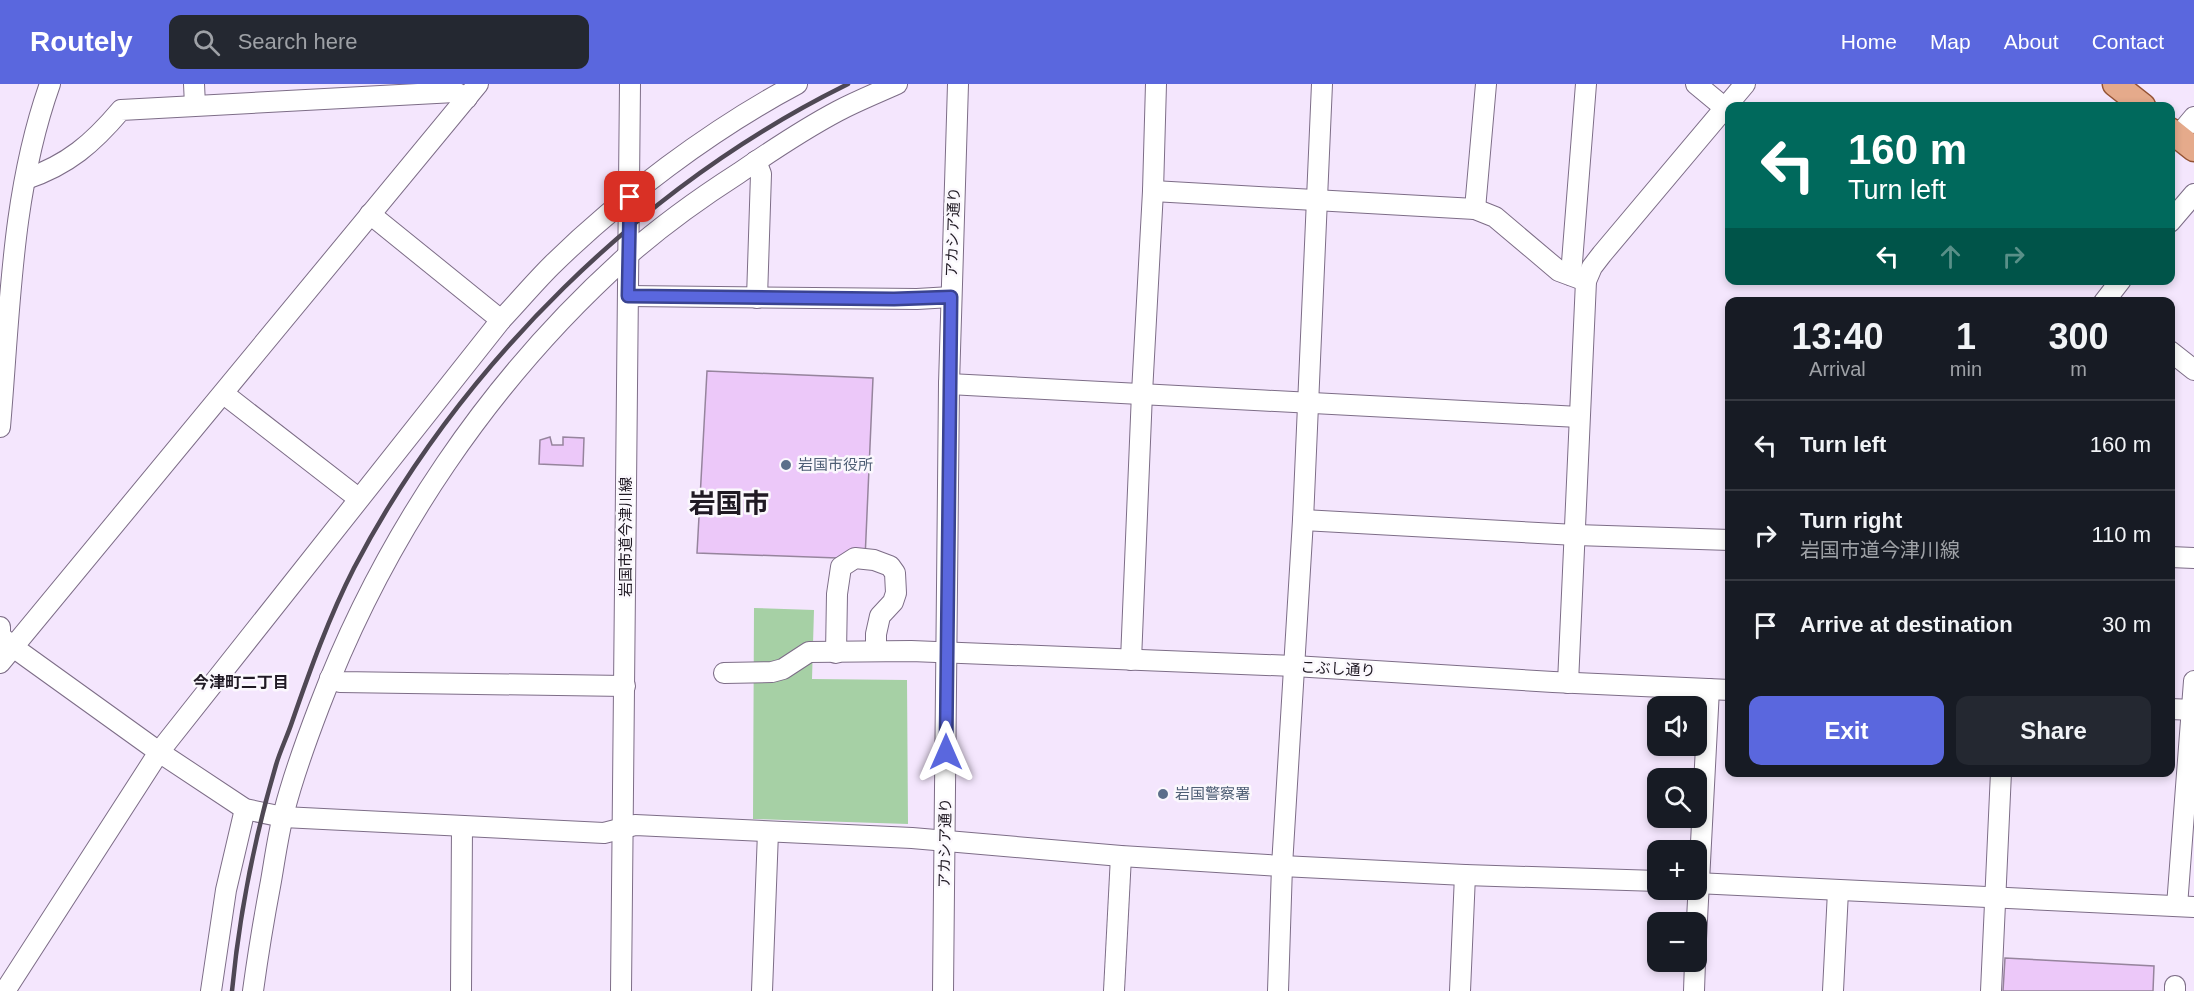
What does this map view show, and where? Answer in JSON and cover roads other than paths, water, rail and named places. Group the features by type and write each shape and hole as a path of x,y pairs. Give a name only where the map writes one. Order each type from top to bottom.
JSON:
{"main road":[{"path":"2115,84 2137,102"}],"street":[{"path":"0,427 9,222 26,179 38,118 50,84"},
{"path":"194,84 195,105"},
{"name":"岩国市道今津川線","path":"621,991 630,84"},
{"path":"5,991 159,752 501,320 552,265 630,197 767,92 797,84"},
{"path":"253,991 259,944 283,817 296,772 330,678 352,627 388,556 432,484 469,432 532,353 586,295 628,255 705,195 756,161 838,111 897,84"},
{"name":"アカシア通り","path":"943,991 949,384 958,84"},
{"path":"1131,660 1156,84"},
{"path":"1278,991 1282,866 1303,520 1322,84"},
{"path":"1475,209 1486,84"},
{"path":"1568,683 1576,535 1579,278 1586,84"},
{"path":"1579,278 1592,267 1725,108 1696,84"},
{"path":"1730,102 1745,84"},
{"path":"26,179 50,171 76,154 103,131 121,110 472,91"},
{"path":"0,663 472,91"},
{"path":"2181,138 2194,117"},
{"path":"756,161 761,174 757,298"},
{"path":"1153,191 1475,209 1495,217 1559,272 1579,278"},
{"path":"2175,216 2194,194"},
{"path":"370,214 501,320"},
{"path":"628,296 917,299 951,297"},
{"path":"2175,355 2194,370"},
{"path":"949,384 1579,417"},
{"path":"224,394 358,498"},
{"path":"1303,520 1576,535 1725,540"},
{"path":"2175,557 2194,558"},
{"path":"831,653 841,567 855,558 884,562 895,573 896,593 893,602 880,616 876,634 876,651"},
{"path":"0,627 0,636 13,647 159,752 245,809 283,817 604,833 636,825 912,838 945,843 1282,866 1647,881"},
{"name":"こぶし通り","path":"724,673 772,672 783,669 809,652 876,651 1294,666 1568,683 1725,690"},
{"path":"330,678 340,682 625,686"},
{"path":"1707,884 2185,906 2194,681"},
{"path":"1700,840 1709,689"},
{"path":"2175,709 2193,710"},
{"path":"1991,991 2001,777"},
{"path":"211,991 226,890 245,809"},
{"path":"461,991 462,826"},
{"path":"762,991 768,832"},
{"path":"1114,991 1121,856"},
{"path":"1460,991 1465,875"},
{"path":"1833,991 1838,891"},
{"path":"1694,991 1695,972"}],"railway":[{"path":"232,991 249,877 261,820 278,760 336,605 354,568 397,493 447,421 503,352 564,288 630,228 699,174 772,125 848,84"}],"place":[{"name":"岩国市役所","path":"786,465"},
{"name":"岩国警察署","path":"1163,794"}],"district":[{"name":"岩国市","path":"729,504"},
{"name":"今津町二丁目","path":"241,682"}]}
